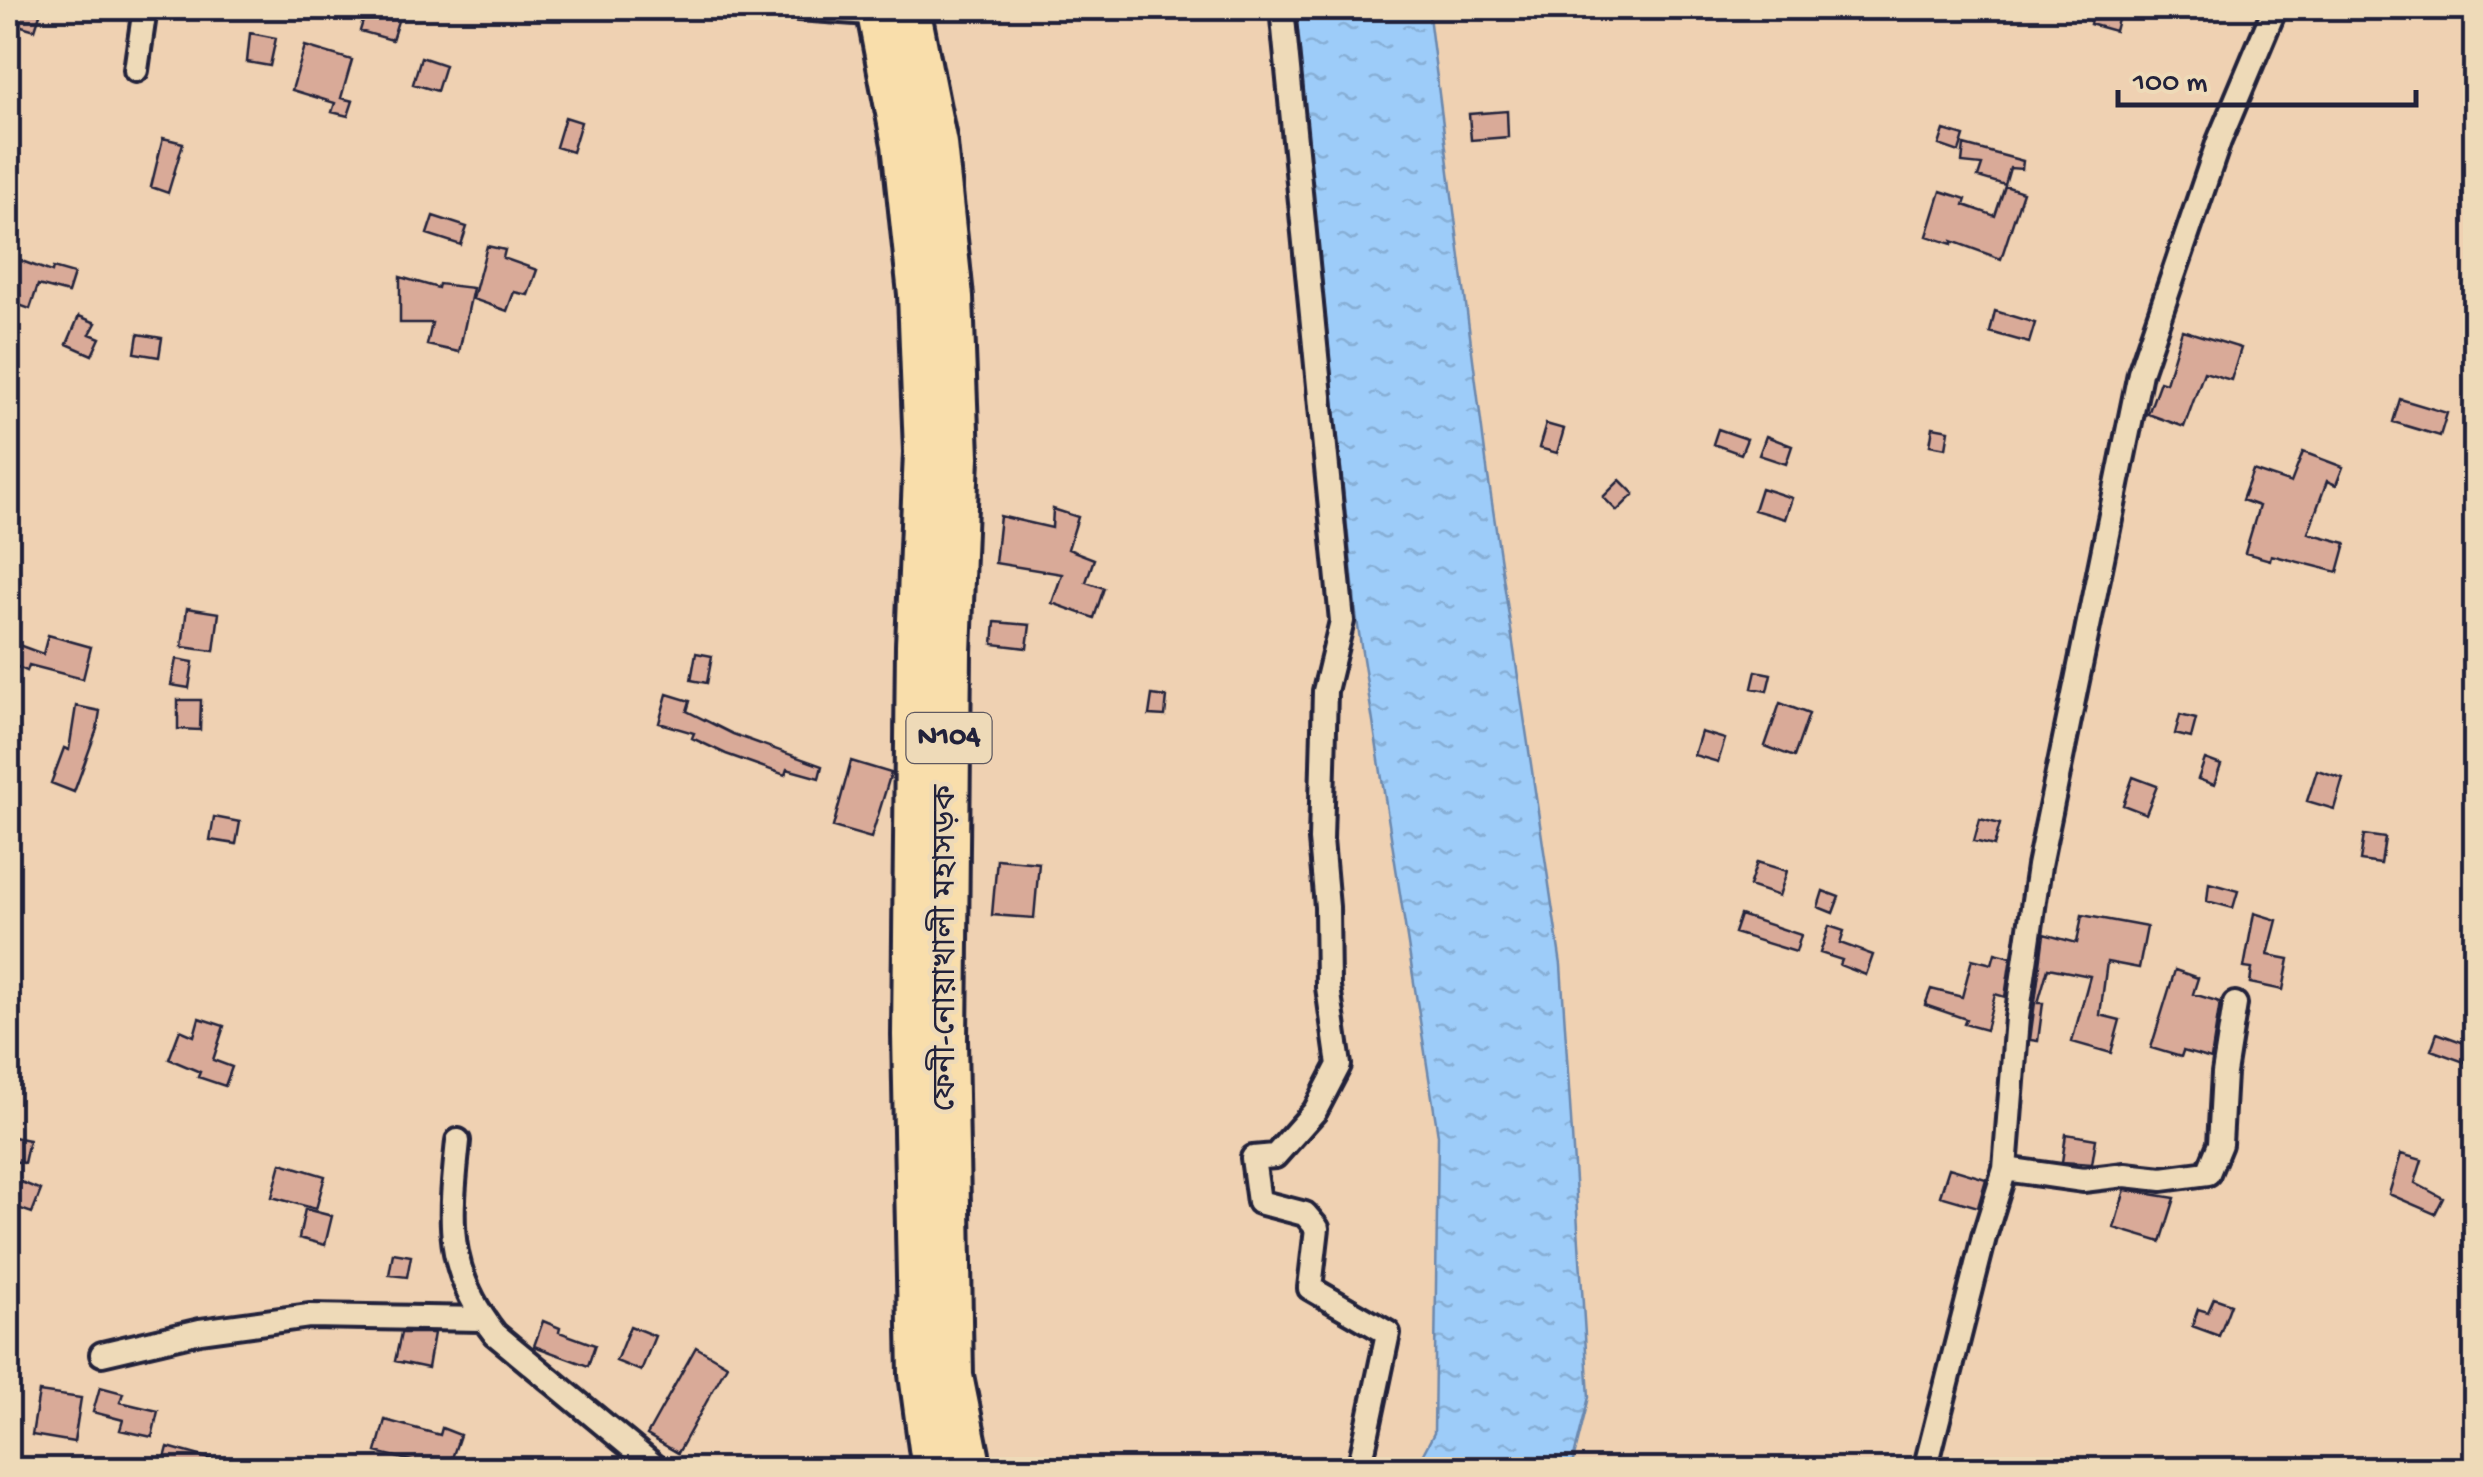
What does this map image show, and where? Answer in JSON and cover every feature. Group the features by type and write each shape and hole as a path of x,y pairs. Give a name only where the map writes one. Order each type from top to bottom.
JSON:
{"highway":[{"name":"ফেনী-নোয়াখালী মহাসড়ক","path":"894,14 919,294 925,452 917,645 913,1035 920,1374 933,1470"},
{"name":"ফেনী-নোয়াখালী মহাসড়ক","path":"894,14 936,144 952,315 958,457 950,652 946,1060 952,1376 972,1470"}],"street":[{"path":"136,70 145,8"},
{"path":"798,8 894,14"},
{"path":"1282,8 1342,621 1324,691 1321,840 1328,907 1328,987 1339,1065 1316,1111 1275,1156 1253,1158 1259,1202 1305,1214 1317,1228 1310,1288 1388,1333 1359,1470"},
{"path":"1926,1470 1984,1237 2005,1169 2017,1018 2038,866 2140,373 2219,141 2275,8"},
{"path":"2005,1169 2082,1180 2124,1174 2162,1179 2208,1172 2220,1144 2224,1073 2236,1004"},
{"path":"458,1141 452,1196 454,1254 468,1294 483,1320 494,1334 659,1470"},
{"path":"102,1354 200,1331 309,1316 483,1320"}],"water":[{"path":"1294,8 1428,8 1488,476 1561,965 1589,1397 1571,1469 1415,1469 1434,1433 1438,1135 1356,614"}],"building":[{"path":"8,8 42,8 35,30 8,22"},
{"path":"367,8 402,8 392,40 360,31"},
{"path":"2094,8 2121,8 2115,31 2090,24"},
{"path":"250,33 276,38 270,66 247,62"},
{"path":"305,46 352,60 341,98 353,101 348,116 332,112 335,103 292,90"},
{"path":"421,57 445,65 437,91 413,84"},
{"path":"1507,111 1508,137 1471,140 1469,114"},
{"path":"565,117 581,122 572,152 556,147"},
{"path":"1944,130 1964,136 1959,152 1939,145"},
{"path":"163,138 183,143 168,193 151,187"},
{"path":"1964,145 2023,161 2022,169 2010,168 2005,185 1978,177 1982,165 1962,163"},
{"path":"2005,186 2023,192 2001,259 1927,236 1941,191 1966,199 1964,205 1995,216"},
{"path":"433,216 467,227 461,245 427,234"},
{"path":"487,246 505,250 503,258 537,270 528,295 514,292 507,311 473,299"},
{"path":"16,259 52,272 53,268 74,274 68,293 38,285 30,309 8,301 8,261 14,263"},
{"path":"400,277 438,288 439,284 473,288 459,352 427,345 432,323 400,323"},
{"path":"1995,311 2035,323 2029,343 1990,332"},
{"path":"79,316 96,323 90,334 100,338 92,355 67,344"},
{"path":"2182,330 2241,348 2231,380 2204,372 2184,427 2148,414 2160,381 2166,383"},
{"path":"138,334 162,338 159,357 135,353"},
{"path":"2400,399 2447,413 2440,436 2393,422"},
{"path":"1546,424 1564,429 1557,453 1539,448"},
{"path":"1933,427 1949,430 1946,448 1930,445"},
{"path":"1718,429 1747,439 1741,454 1713,444"},
{"path":"1766,436 1792,446 1786,464 1759,455"},
{"path":"2303,452 2343,467 2336,485 2327,481 2308,533 2346,543 2338,572 2271,555 2270,560 2245,553 2259,506 2242,500 2253,470 2291,483"},
{"path":"1620,480 1634,494 1617,511 1603,497"},
{"path":"1761,488 1792,498 1785,519 1754,510"},
{"path":"1053,509 1078,517 1068,549 1094,559 1086,582 1104,588 1094,618 1052,603 1062,574 995,563 1000,516 1052,528"},
{"path":"187,608 219,613 214,651 182,647"},
{"path":"995,622 1030,625 1027,648 993,644"},
{"path":"48,635 91,647 83,679 29,665 27,671 8,663 8,641 43,654"},
{"path":"696,653 712,656 707,683 691,680"},
{"path":"176,659 193,662 189,688 171,685"},
{"path":"1756,671 1771,674 1767,691 1752,688"},
{"path":"667,694 690,701 687,711 733,734 822,766 819,778 787,769 785,775 726,754 692,738 694,733 659,723"},
{"path":"1152,695 1167,697 1165,716 1149,715"},
{"path":"178,700 201,700 200,730 178,729"},
{"path":"1780,703 1809,714 1794,757 1765,746"},
{"path":"76,706 100,711 74,792 51,783 64,748 69,750"},
{"path":"2180,715 2196,719 2191,738 2175,734"},
{"path":"1701,732 1725,739 1718,762 1694,755"},
{"path":"2205,759 2221,765 2214,785 2198,779"},
{"path":"851,761 891,773 871,838 833,827"},
{"path":"2317,770 2343,778 2334,809 2307,801"},
{"path":"2133,777 2157,786 2146,814 2123,805"},
{"path":"214,817 240,822 236,844 210,840"},
{"path":"1980,819 2000,824 1994,846 1974,841"},
{"path":"2364,835 2385,838 2381,864 2360,861"},
{"path":"997,859 1039,863 1034,918 992,915"},
{"path":"1757,862 1787,871 1779,896 1749,886"},
{"path":"2209,883 2238,891 2233,908 2207,901"},
{"path":"1823,891 1839,897 1833,913 1818,907"},
{"path":"2254,913 2277,920 2268,955 2289,959 2283,990 2250,983 2252,969 2244,968"},
{"path":"1740,915 1801,935 1796,952 1734,933"},
{"path":"2082,915 2147,927 2139,968 2107,962 2100,1015 2120,1020 2111,1053 2072,1042 2090,976 2048,968 2038,1003 2043,1003 2038,1041 2030,1040 2044,934 2077,943"},
{"path":"1829,926 1844,931 1840,943 1873,955 1866,975 1840,965 1842,960 1820,953"},
{"path":"1995,953 2011,957 2005,997 1995,994 1986,1030 1925,1005 1931,989 1962,997 1972,959 1992,964"},
{"path":"2175,970 2198,978 2193,994 2220,1002 2211,1059 2183,1051 2181,1057 2151,1048"},
{"path":"199,1018 224,1026 213,1060 232,1067 225,1086 198,1077 200,1072 169,1059 180,1030 194,1036"},
{"path":"2437,1033 2470,1045 2464,1062 2431,1050"},
{"path":"2066,1134 2096,1139 2092,1164 2062,1162"},
{"path":"8,1136 29,1140 24,1163 8,1160"},
{"path":"2401,1154 2422,1160 2415,1183 2443,1198 2435,1214 2389,1194"},
{"path":"281,1163 325,1176 316,1209 272,1197"},
{"path":"1949,1168 1986,1179 1978,1207 1940,1196"},
{"path":"21,1182 41,1190 32,1213 12,1206"},
{"path":"2125,1190 2175,1198 2161,1242 2114,1228"},
{"path":"305,1209 332,1216 325,1245 299,1238"},
{"path":"393,1253 411,1256 407,1277 389,1275"},
{"path":"2214,1298 2231,1304 2219,1336 2192,1326 2198,1309 2208,1312"},
{"path":"543,1321 560,1328 559,1332 595,1345 588,1366 534,1346"},
{"path":"630,1326 655,1336 641,1371 616,1361"},
{"path":"401,1333 434,1333 428,1368 395,1361"},
{"path":"696,1347 727,1365 678,1453 647,1435"},
{"path":"100,1387 123,1393 120,1402 158,1411 152,1437 120,1430 123,1420 93,1412"},
{"path":"39,1392 81,1398 74,1442 32,1435"},
{"path":"385,1420 440,1435 442,1428 460,1435 448,1470 376,1452"},
{"path":"168,1447 232,1465 232,1470 162,1470"}]}
